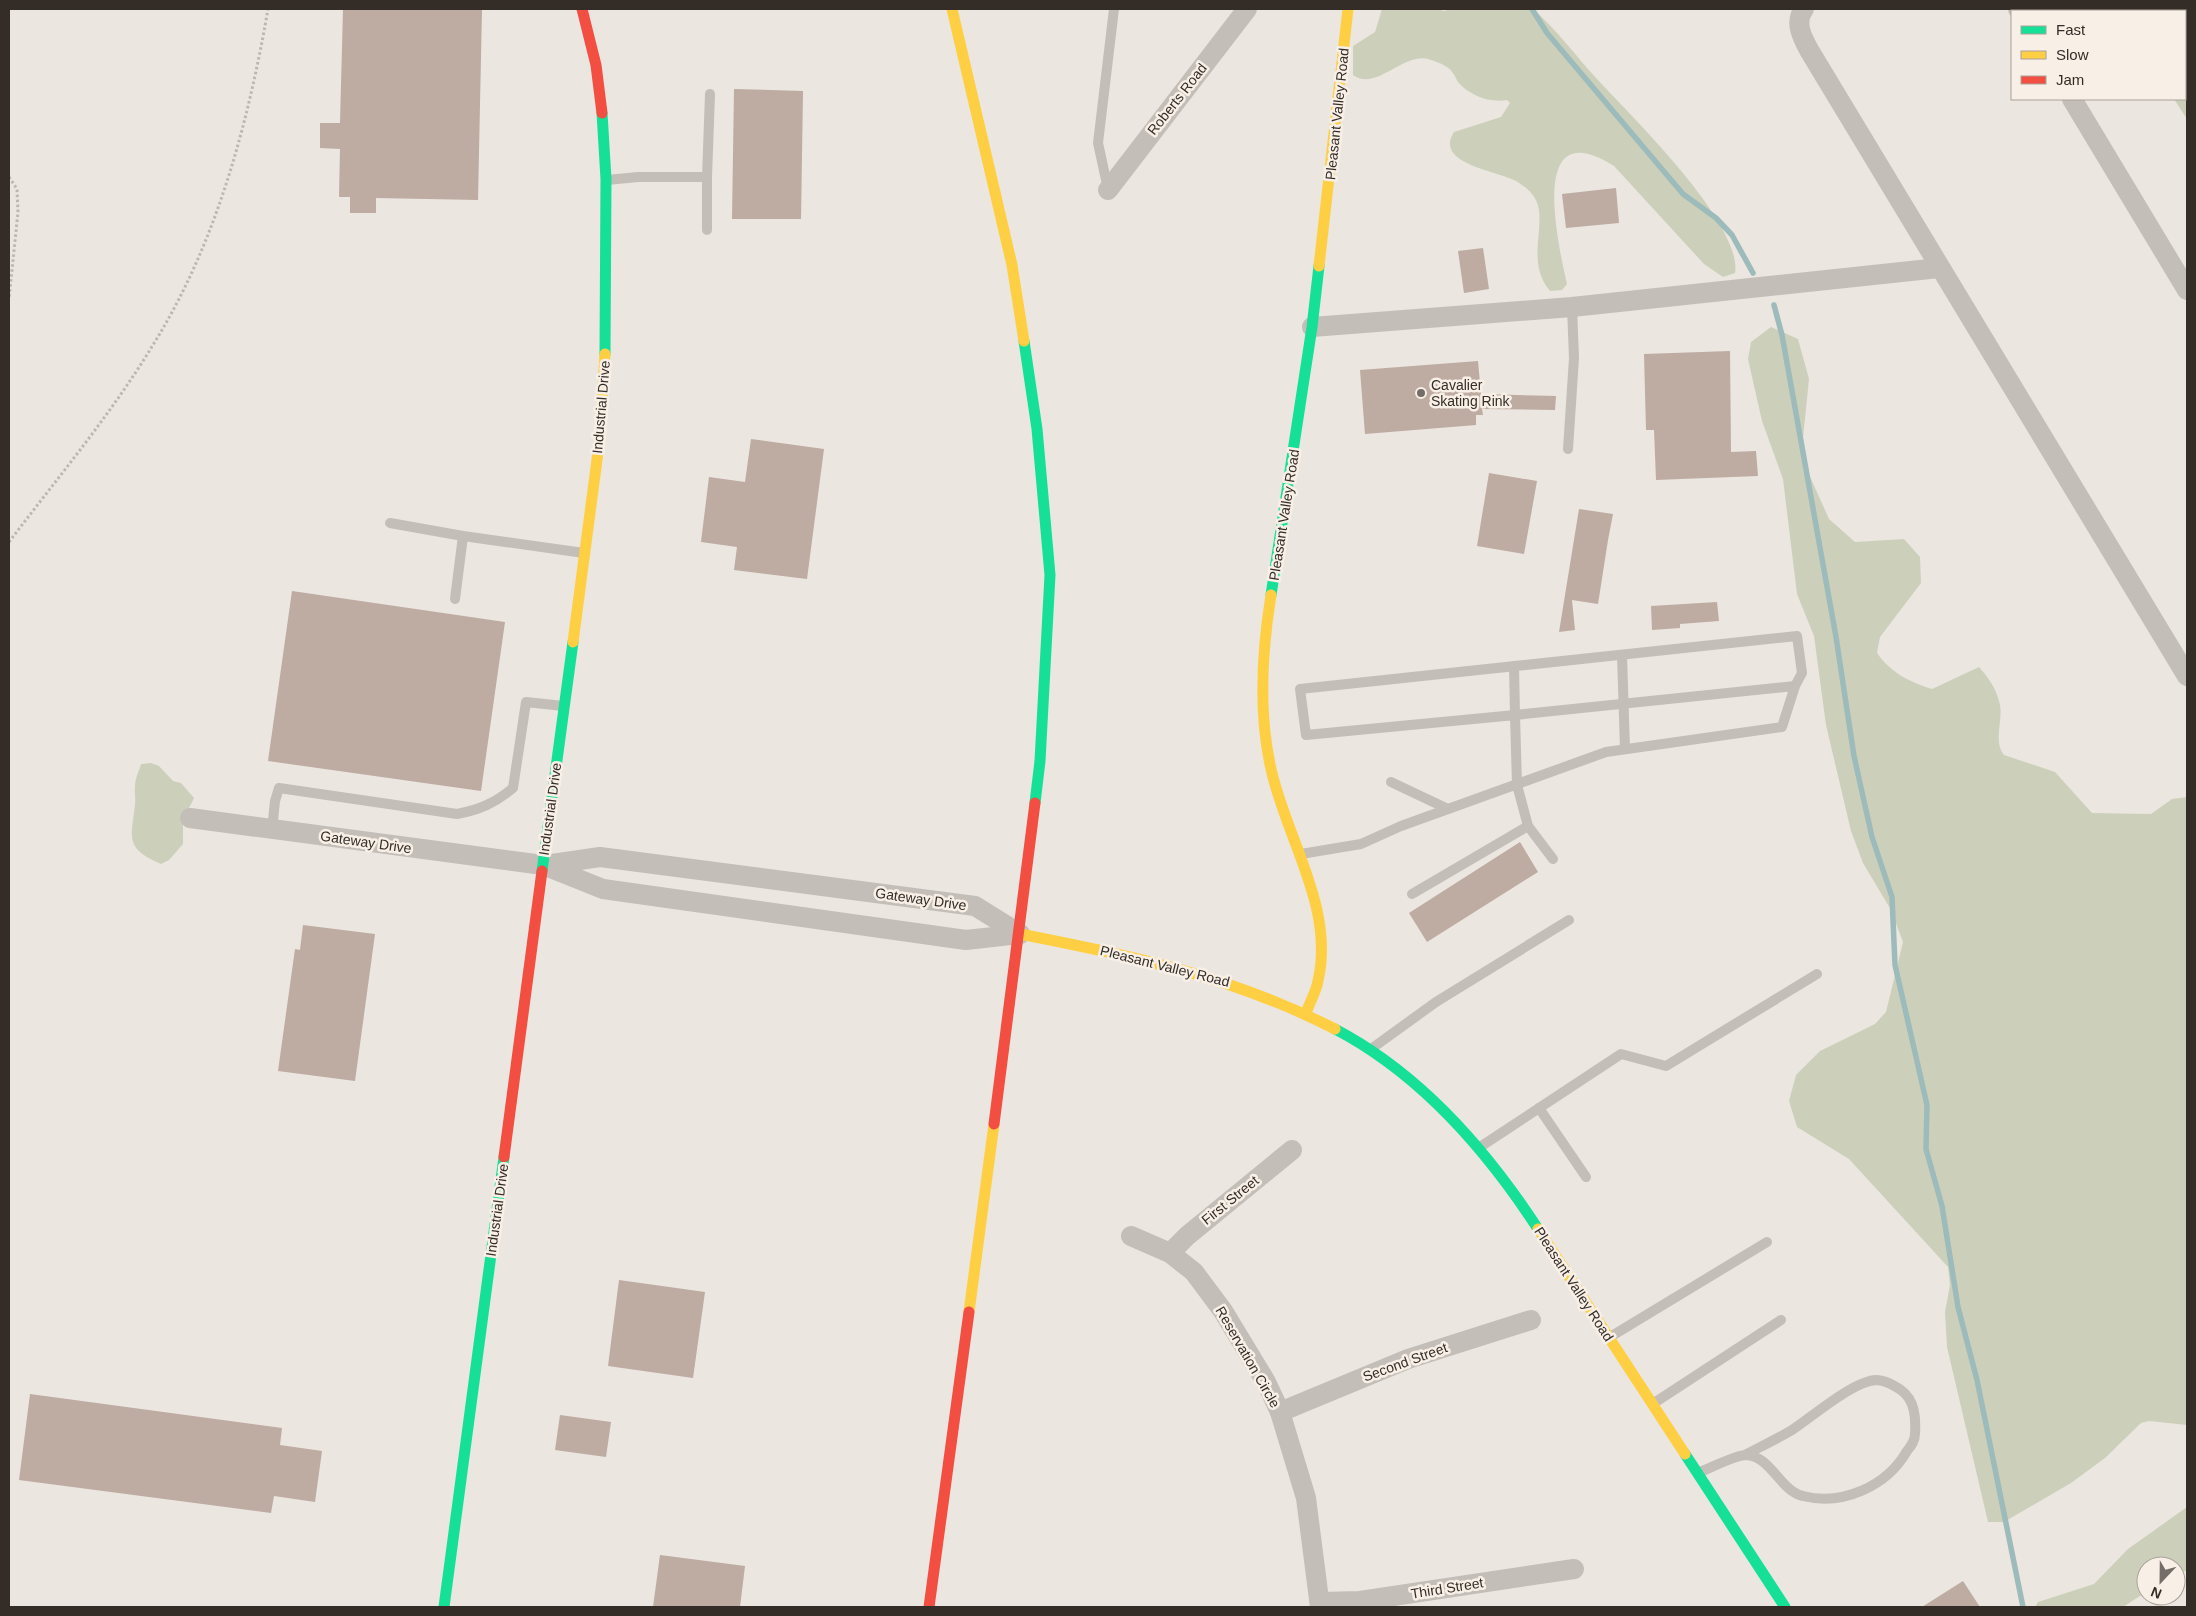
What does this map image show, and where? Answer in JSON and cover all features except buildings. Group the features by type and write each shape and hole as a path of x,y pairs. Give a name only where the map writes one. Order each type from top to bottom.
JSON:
{"street":[{"name":"Industrial Drive","path":"444,1607 600,437 605,375 606,180 603,98 591,34 582,9"},
{"path":"929,1607 1020,934 1040,761 1050,575 1037,429 1012,265 952,9"},
{"name":"Roberts Road","path":"1108,190 1247,9"},
{"name":"Pleasant Valley Road","path":"1306,1013 1319,979 1322,930 1314,894 1279,800 1270,766 1263,682 1264,637 1312,327 1348,9"},
{"path":"1804,9 1800,14 1800,31 1809,50 2187,676"},
{"path":"2073,100 2187,290"},
{"path":"1312,327 1572,307 1939,268"},
{"name":"Gateway Drive","path":"190,818 543,865 603,889 966,940 1020,934"},
{"name":"Gateway Drive","path":"543,865 600,857 975,906 1020,934"},
{"name":"Pleasant Valley Road","path":"1020,934 1188,969 1253,990 1306,1013 1370,1050 1437,1104 1479,1147 1511,1188 1785,1607"},
{"name":"First Street","path":"1170,1253 1187,1236 1292,1150"},
{"name":"Reservation Circle","path":"1131,1236 1170,1253 1194,1272 1223,1311 1266,1382 1280,1412 1306,1498 1320,1605"},
{"name":"Second Street","path":"1280,1412 1408,1359 1532,1320"},
{"name":"Third Street","path":"1320,1605 1360,1601 1574,1569"}],"lane":[{"path":"1108,190 1098,143 1114,9"},
{"path":"707,230 706,177 710,94"},
{"path":"606,180 638,177 706,177"},
{"path":"1568,449 1574,358 1572,307"},
{"path":"390,523 463,536 585,553"},
{"path":"455,599 463,536"},
{"path":"1300,855 1361,844 1401,826 1606,752 1782,727 1795,686 1802,673 1797,636 1300,689 1306,735 1795,686"},
{"path":"1622,654 1625,749"},
{"path":"1514,666 1516,785 1528,826 1553,859"},
{"path":"272,830 275,801 279,788 457,814 474,811 497,802 513,788 526,702 564,706"},
{"path":"1391,782 1448,809"},
{"path":"1412,894 1528,826"},
{"path":"1370,1050 1436,1002 1569,920"},
{"path":"1479,1147 1621,1054 1666,1066 1817,974"},
{"path":"1539,1108 1586,1177"},
{"path":"1609,1338 1767,1242"},
{"path":"1653,1404 1781,1320"},
{"path":"1696,1473 1745,1455 1790,1430 1840,1396 1863,1384 1876,1380 1890,1383 1905,1393 1915,1410 1915,1439 1903,1460 1886,1476 1867,1489 1843,1497 1822,1500 1801,1496 1789,1490 1773,1471 1756,1458 1745,1455"}],"path":[{"path":"9,542 121,394 182,295 232,167 268,9"},
{"path":"9,177 17,189 18,212 9,299"}],"green space":[{"path":"1382,9 1436,9 1444,11 1451,9 1533,9 1550,25 1657,143 1704,200 1721,227 1733,252 1735,273 1723,277 1704,264 1614,166 1587,154 1569,155 1559,168 1555,189 1558,241 1567,284 1562,290 1550,291 1542,278 1538,265 1539,213 1537,202 1531,193 1508,177 1483,170 1460,159 1452,152 1450,143 1454,132 1501,117 1510,103 1507,100 1487,99 1474,95 1458,82 1448,68 1428,59 1409,61 1371,79 1362,79 1353,75 1353,46 1375,32"},
{"path":"2186,34 2187,36 2187,119 2175,100 2186,100"},
{"path":"1771,327 1798,339 1809,379 1803,438 1807,470 1829,519 1855,542 1904,539 1920,557 1921,583 1880,637 1877,653 1882,660 1902,676 1932,689 1979,667 1992,684 1999,700 2001,711 1999,744 2004,755 2055,772 2092,813 2151,814 2172,799 2187,797 2187,1425 2149,1421 2141,1423 2105,1458 2071,1483 2004,1522 1988,1522 1947,1347 1945,1312 1950,1285 1948,1267 1849,1159 1797,1127 1789,1101 1796,1075 1820,1051 1875,1024 1886,1012 1903,942 1891,910 1863,863 1851,831 1826,725 1814,636 1797,594 1783,479 1762,421 1748,359 1751,342"},
{"path":"151,763 159,766 173,781 181,783 194,798 183,820 183,844 169,860 161,864 141,853 133,841 132,834 136,778 141,764"},
{"path":"2187,1507 2187,1570 2186,1556 2136,1556 2136,1599 2123,1607 2035,1607 2038,1602 2094,1584 2128,1549"}],"waterway":[{"path":"1532,9 1547,33 1683,194 1716,218 1732,235 1753,273"},
{"path":"1774,305 1782,335 1836,637 1854,756 1872,837 1892,897 1895,965 1927,1105 1926,1149 1942,1206 1958,1307 1977,1380 2023,1607"}],"traffic: fast":[{"path":"602,113 606,179 605,354"},
{"path":"1271,595 1312,327 1319,266"},
{"path":"1024,341 1037,429 1050,575 1040,761 1035,803"},
{"path":"542,871 573,642"},
{"path":"1335,1029 1366,1047 1396,1068 1449,1116 1474,1142 1518,1199 1538,1229"},
{"path":"444,1607 504,1157"},
{"path":"1685,1454 1785,1607"}],"traffic: slow":[{"path":"952,9 1012,265 1024,341"},
{"path":"1319,266 1348,9"},
{"path":"573,642 600,437 605,354"},
{"path":"1271,595 1265,638 1263,682 1264,726 1267,747 1278,795 1315,900 1320,927 1321,954 1318,981 1306,1013"},
{"path":"1020,934 1142,960 1219,981 1258,995 1335,1029"},
{"path":"969,1312 994,1124"},
{"path":"1538,1229 1685,1454"}],"traffic: jam":[{"path":"582,9 596,65 602,113"},
{"path":"994,1124 1035,803"},
{"path":"504,1157 542,871"},
{"path":"929,1607 969,1312"}],"place":[{"name":"Cavalier Skating Rink","path":"1421,393"}]}
